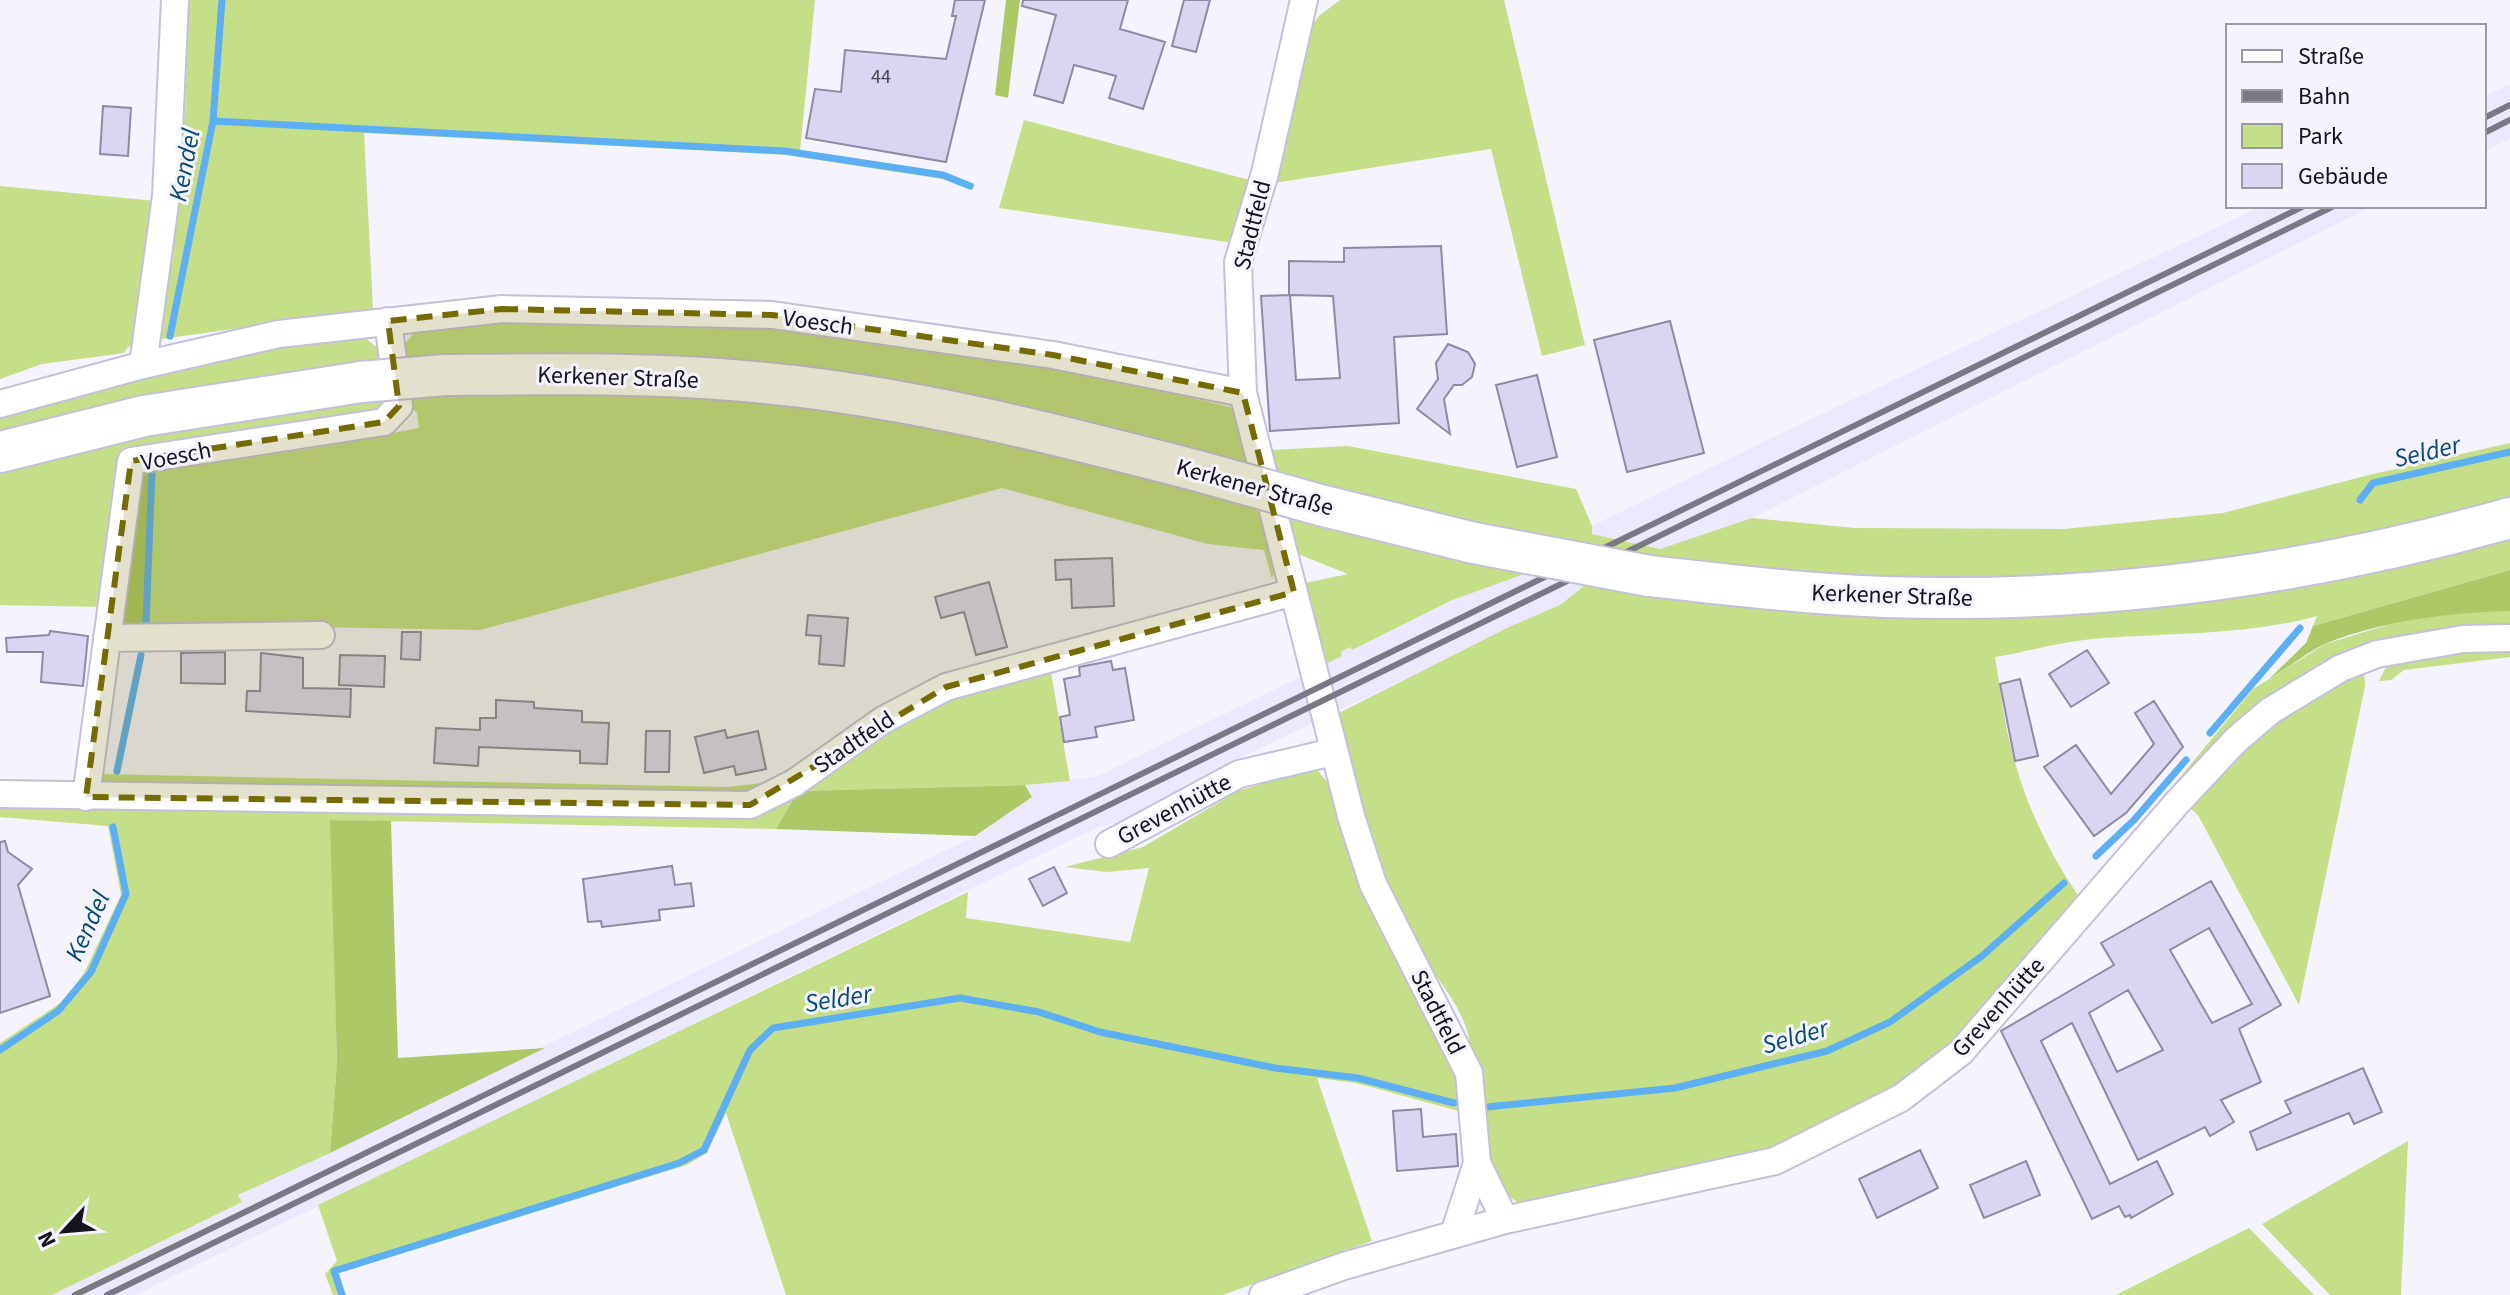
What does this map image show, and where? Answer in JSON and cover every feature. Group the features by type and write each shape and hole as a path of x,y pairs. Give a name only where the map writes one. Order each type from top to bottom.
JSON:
{"main road":[{"name":"Kerkener Straße","path":"0,452 144,416 361,382 445,375 584,373 765,383 906,403 1046,432 1474,543 1649,576 1819,594 1888,597 2018,597 2196,582 2327,561 2510,518"}],"street":[{"path":"143,365 166,196 175,0"},
{"name":"Stadtfeld","path":"1304,0 1265,173 1238,262 1243,393 1333,752 1373,884 1469,1073 1477,1163 1505,1220"},
{"name":"Voesch","path":"0,404 143,365 279,334 502,309 772,315 1053,355 1243,393"},
{"name":"Voesch","path":"86,797 131,461 384,422 399,406 388,321"},
{"name":"Stadtfeld","path":"86,797 750,805 794,783 883,720 946,687 1294,592"},
{"path":"107,638 321,635"},
{"name":"Grevenhütte","path":"1263,1295 1505,1220 1775,1161 1901,1098 1961,1052 2176,804 2236,740 2270,711 2341,668 2377,654 2463,639 2510,638"},
{"name":"Grevenhütte","path":"1109,844 1239,774 1333,752"},
{"path":"0,794 86,797"},
{"name":"Stadtfeld","path":"1454,1234 1477,1163"}],"highlighted area":[{"path":"502,309 772,315 1053,355 1243,393 1294,592 946,687 750,805 86,797 131,461 384,422 399,406 388,321"}],"shaded area":[{"path":"2510,84 2510,139 2486,150 2486,96"},
{"path":"2258,208 2369,208 1752,518 1660,549 1591,534 1592,526"},
{"path":"1524,574 1585,586 1560,605 1223,766 1154,809 1129,821 1100,826 135,1295 52,1295 241,1202 238,1195 975,836 1031,797 1025,785 1096,777 1342,656 1341,652 1351,647 1352,650 1450,601"}],"green space":[{"path":"189,0 815,0 800,151 945,173 975,184 972,190 942,179 786,155 364,133 373,309 155,340 185,115"},
{"path":"1006,0 1020,0 1008,98 995,95"},
{"path":"1340,0 1504,0 1585,345 1542,356 1491,149 1274,183 1300,42 1319,16"},
{"path":"1024,120 1253,181 1234,243 999,208"},
{"path":"0,186 156,201 137,345 128,347 124,353 42,364 0,379"},
{"path":"505,322 711,324 865,335 956,347 1035,362 1230,407 1237,414 1277,564 1272,579 1264,550 1208,544 1002,488 480,630 143,624 151,469 321,447 419,428 417,413 401,399 373,418 159,444 102,607 0,605 0,468 85,445 401,394 504,388 756,398 1244,469 626,365 0,441 0,413 277,346 359,333 384,353 397,353 418,328"},
{"path":"2510,443 2510,501 2357,541 2202,566 2065,578 1888,584 1636,561 1275,479 1268,450 1348,446 1576,489 1592,526 1592,534 1660,549 1752,518 1855,528 2064,529 2223,513"},
{"path":"151,469 143,624 117,624 137,473"},
{"path":"1284,507 1914,612 2510,533 2510,570 2313,626 2317,616 2238,630 2090,639 1995,657 2009,739 2021,783 2043,835 2080,898 2253,689 2325,644 2407,619 2454,612 2510,611 2510,627 2458,628 2380,642 2301,679 1962,1036 1906,1083 1769,1151 1520,1203 1507,1193 1489,1154 1464,1021 1413,939 1389,884 1361,800 1339,713 1507,628 1560,605 1584,586 1524,574 1450,601 1352,650 1350,647 1341,652 1342,656 1326,664 1305,583 1348,574 1298,554"},
{"path":"2510,570 2510,611 2440,616 2394,623 2349,635 2312,651 2269,679 2306,643 2313,626"},
{"path":"2510,648 2510,657 2404,670 2391,680 2379,681 2389,661 2436,653"},
{"path":"1050,667 1070,781 798,791 776,829 331,820 337,1063 330,1153 238,1195 242,1202 52,1295 0,1295 0,1043 62,1002 84,973 121,895 108,826 0,817 0,805 724,815 951,696"},
{"path":"2364,671 2365,686 2299,1005 2198,815 2189,807 2269,728 2311,698"},
{"path":"1315,768 1337,801 1378,919 1409,986 1451,1055 1462,1092 1462,1112 1356,1083 1317,1078 1372,1241 1223,1295 786,1295 726,1113 707,1153 687,1165 339,1273 346,1295 333,1295 325,1274 337,1261 318,1205 968,892 966,918 1130,942 1149,868 1107,872 1065,867 1143,847 1238,791"},
{"path":"97,774 728,787 779,781 759,794 104,789"},
{"path":"1025,785 1032,797 975,836 776,829 798,791"},
{"path":"330,820 391,821 398,1058 545,1048 330,1153 337,1063"},
{"path":"2408,1141 2401,1295 2330,1295 2262,1224"},
{"path":"2249,1228 2314,1295 2116,1295"}],"building":[{"path":"955,0 985,0 946,162 806,138 815,89 841,92 845,50 946,59 956,16 952,16"},
{"path":"1023,0 1128,0 1120,29 1165,42 1143,109 1109,98 1116,76 1074,65 1063,103 1034,95 1056,15 1022,6"},
{"path":"1184,0 1210,0 1196,52 1172,46"},
{"path":"103,106 131,108 128,156 100,154"},
{"path":"1441,246 1447,334 1394,337 1399,423 1270,431 1261,296 1289,295 1289,261 1344,262 1344,248","holes":["1290,295 1333,296 1340,378 1296,380"]},
{"path":"1670,321 1704,453 1627,472 1594,340"},
{"path":"1448,344 1468,352 1475,364 1472,377 1462,385 1454,385 1444,399 1450,434 1417,409 1438,379 1436,363"},
{"path":"1537,375 1557,457 1517,467 1496,385"},
{"path":"1112,558 1114,606 1072,608 1071,579 1056,580 1055,560"},
{"path":"989,582 1007,647 976,655 964,612 941,618 935,597"},
{"path":"808,615 848,618 844,666 819,664 821,636 806,635"},
{"path":"50,631 88,636 83,686 41,682 43,652 7,652 6,638 49,635"},
{"path":"402,632 421,632 420,660 401,659"},
{"path":"2087,650 2109,683 2071,707 2049,674"},
{"path":"225,652 225,684 181,683 181,653"},
{"path":"261,653 303,658 303,688 351,689 350,717 246,711 247,691 260,691"},
{"path":"340,655 385,656 384,687 339,685"},
{"path":"1111,661 1113,670 1125,668 1134,720 1095,727 1097,737 1064,742 1060,717 1070,715 1064,679 1080,676 1079,667"},
{"path":"2020,679 2038,756 2015,761 2000,684"},
{"path":"496,700 534,702 534,708 582,711 582,722 609,723 607,764 580,763 580,751 479,747 478,766 434,763 436,728 480,730 480,718 496,718"},
{"path":"2154,701 2183,747 2126,813 2094,836 2044,767 2076,745 2111,794 2154,744 2135,713"},
{"path":"725,730 727,738 758,731 766,769 736,775 734,766 704,773 695,737"},
{"path":"646,731 670,731 669,772 645,772"},
{"path":"5,841 8,852 32,869 18,885 50,996 0,1013 0,842"},
{"path":"672,866 675,885 691,883 694,906 659,910 660,920 602,927 601,921 588,922 583,879"},
{"path":"1054,867 1067,893 1043,906 1029,879"},
{"path":"2211,881 2281,1005 2239,1029 2261,1082 2221,1100 2234,1122 2210,1136 2205,1127 2138,1160 2072,1023 2041,1041 2110,1184 2157,1161 2173,1194 2131,1218 2130,1215 2125,1217 2119,1206 2092,1219 2001,1031 2114,965 2101,943","holes":["2209,928 2252,1004 2212,1023 2170,950","2128,990 2163,1050 2117,1072 2089,1013"]},
{"path":"2363,1068 2382,1112 2354,1124 2349,1113 2257,1150 2250,1132 2291,1113 2285,1101"},
{"path":"1421,1109 1423,1137 1456,1134 1458,1166 1397,1171 1393,1111"},
{"path":"1920,1150 1938,1188 1877,1218 1859,1179"},
{"path":"2026,1161 2040,1195 1984,1218 1970,1185"}],"waterway":[{"name":"Kendel","path":"170,336 213,121 222,0"},
{"path":"213,121 785,151 943,175 970,186"},
{"name":"Selder","path":"2360,500 2373,483 2510,452"},
{"name":"Kendel","path":"146,622 152,473"},
{"name":"Selder","path":"2210,733 2300,628"},
{"name":"Kendel","path":"117,771 141,655"},
{"name":"Selder","path":"2096,856 2134,820 2186,760"},
{"name":"Kendel","path":"0,1050 58,1011 91,972 126,894 113,827"},
{"name":"Selder","path":"1487,1107 1675,1088 1827,1051 1890,1022 1982,956 2064,883"},
{"name":"Selder","path":"342,1295 334,1271 679,1163 704,1150 750,1050 773,1028 960,998 1039,1012 1100,1032 1275,1068 1358,1078 1454,1103"}],"railway":[{"path":"2486,117 2510,105"},
{"path":"2486,132 2510,120"},
{"path":"75,1295 2300,208"},
{"path":"107,1295 2330,208"}]}
